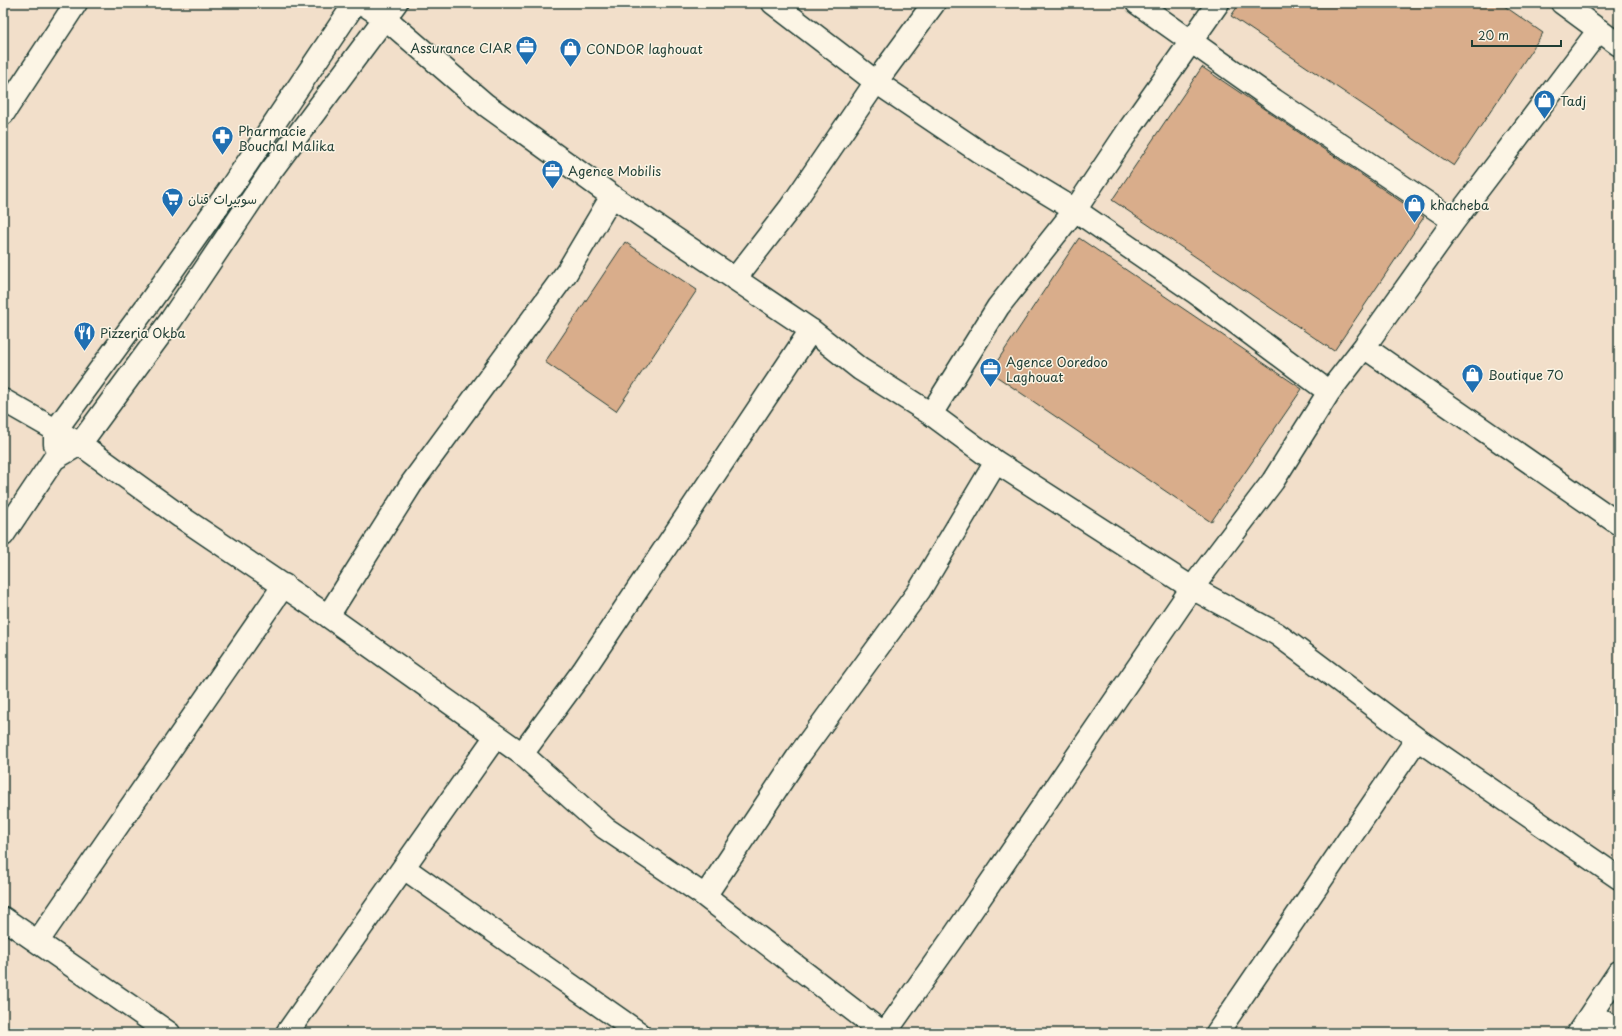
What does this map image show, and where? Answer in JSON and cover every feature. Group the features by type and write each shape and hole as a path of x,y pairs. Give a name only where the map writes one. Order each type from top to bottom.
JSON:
{"street":[{"path":"3,114 76,3"},
{"path":"54,459 55,431 152,299 240,173 355,3"},
{"path":"362,3 390,11 486,105 612,196 811,330 860,369 931,414 996,462 1192,588 1277,634 1417,739 1619,878"},
{"path":"773,3 876,82 981,153 1075,210 1196,293 1330,392"},
{"path":"735,280 790,208 876,82 934,3"},
{"path":"1137,3 1274,100 1454,221"},
{"path":"931,414 998,307 1075,210 1130,128 1218,3"},
{"path":"1562,3 1619,45"},
{"path":"3,535 54,459 80,444 171,320 272,171 390,11"},
{"path":"3,400 80,444 181,517 284,585 522,754 605,828 705,896 884,1033 958,929 1192,588 1273,481 1330,392 1454,221 1599,30"},
{"path":"328,616 412,483 567,272 612,196"},
{"path":"522,754 583,670 811,330"},
{"path":"1364,347 1619,524"},
{"path":"705,896 797,758 919,592 996,462"},
{"path":"38,941 284,585"},
{"path":"287,1033 496,736"},
{"path":"1217,1033 1417,739"},
{"path":"404,868 639,1033"},
{"path":"3,918 169,1033"},
{"path":"1578,1033 1619,972"},
{"path":"1592,1013 1619,1033"}],"building":[{"path":"1240,3 1500,3 1543,33 1454,166 1231,16"},
{"path":"1202,67 1424,217 1334,351 1112,200"},
{"path":"1079,238 1302,389 1211,522 990,372"},
{"path":"625,242 697,290 616,411 545,362"}],"place":[{"name":"Assurance CIAR","path":"527,66"},
{"name":"CONDOR laghouat","path":"570,68"},
{"name":"Tadj","path":"1545,120"},
{"name":"Pharmacie Bouchal Malika","path":"222,156"},
{"name":"Agence Mobilis","path":"553,190"},
{"name":"سوبيرات قنان","path":"172,218"},
{"name":"khacheba","path":"1414,224"},
{"name":"Pizzeria Okba","path":"85,352"},
{"name":"Agence Ooredoo Laghouat","path":"990,388"},
{"name":"Boutique 70","path":"1472,394"}]}
